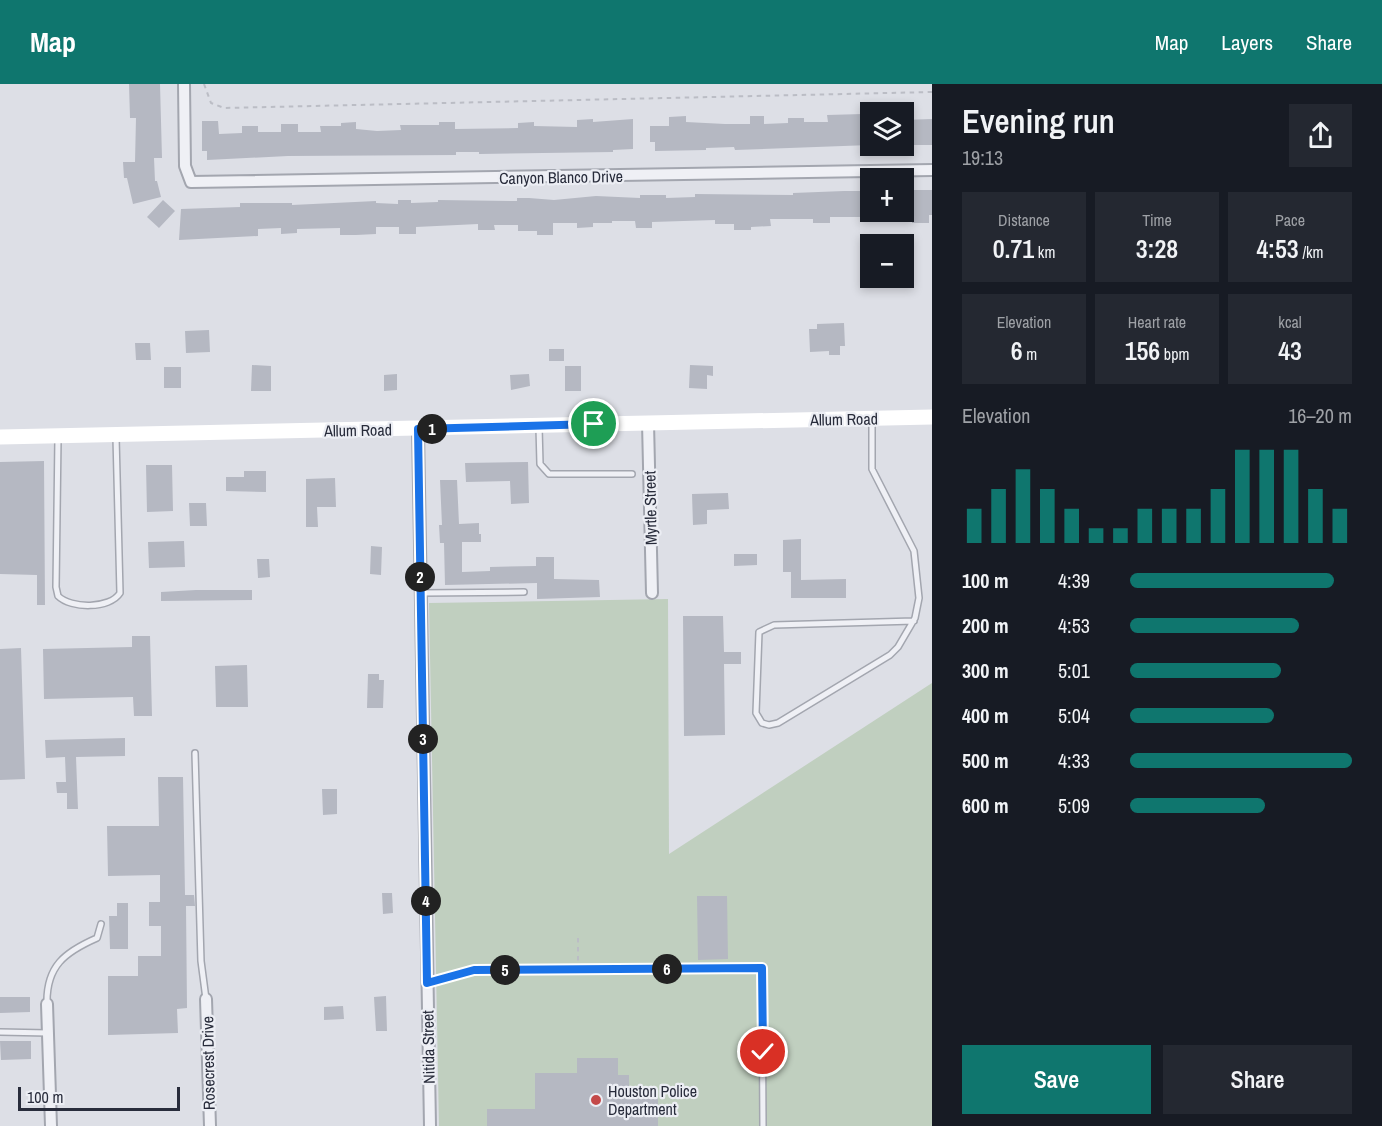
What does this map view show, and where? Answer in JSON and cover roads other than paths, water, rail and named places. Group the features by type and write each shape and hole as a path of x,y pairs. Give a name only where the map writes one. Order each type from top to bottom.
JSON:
{"street":[{"name":"Canyon Blanco Drive","path":"184,84 185,166 191,182 932,170"},
{"name":"Allum Road","path":"0,437 932,417"},
{"name":"Myrtle Street","path":"648,423 652,593"},
{"name":"Nitida Street","path":"418,429 430,1126"},
{"name":"Rosecrest Drive","path":"206,999 210,1126"},
{"path":"47,1004 51,1126"}],"lane":[{"path":"872,418 872,469 914,551 919,598 914,621 898,647 890,655 778,723 770,725 762,723 756,713 759,632 774,626 914,621"},
{"path":"539,426 540,464 549,474 632,474"},
{"path":"57,436 55,480 58,596 71,604 108,604 120,593 116,435"},
{"path":"421,593 524,592"},
{"path":"195,753 201,961 206,999"},
{"path":"47,1004 48,983 57,965 71,950 97,938 101,924"},
{"path":"427,983 474,970 762,968 763,1126"},
{"path":"0,1032 48,1033"}],"place":[{"name":"Houston Police Department","path":"596,1100"}]}
